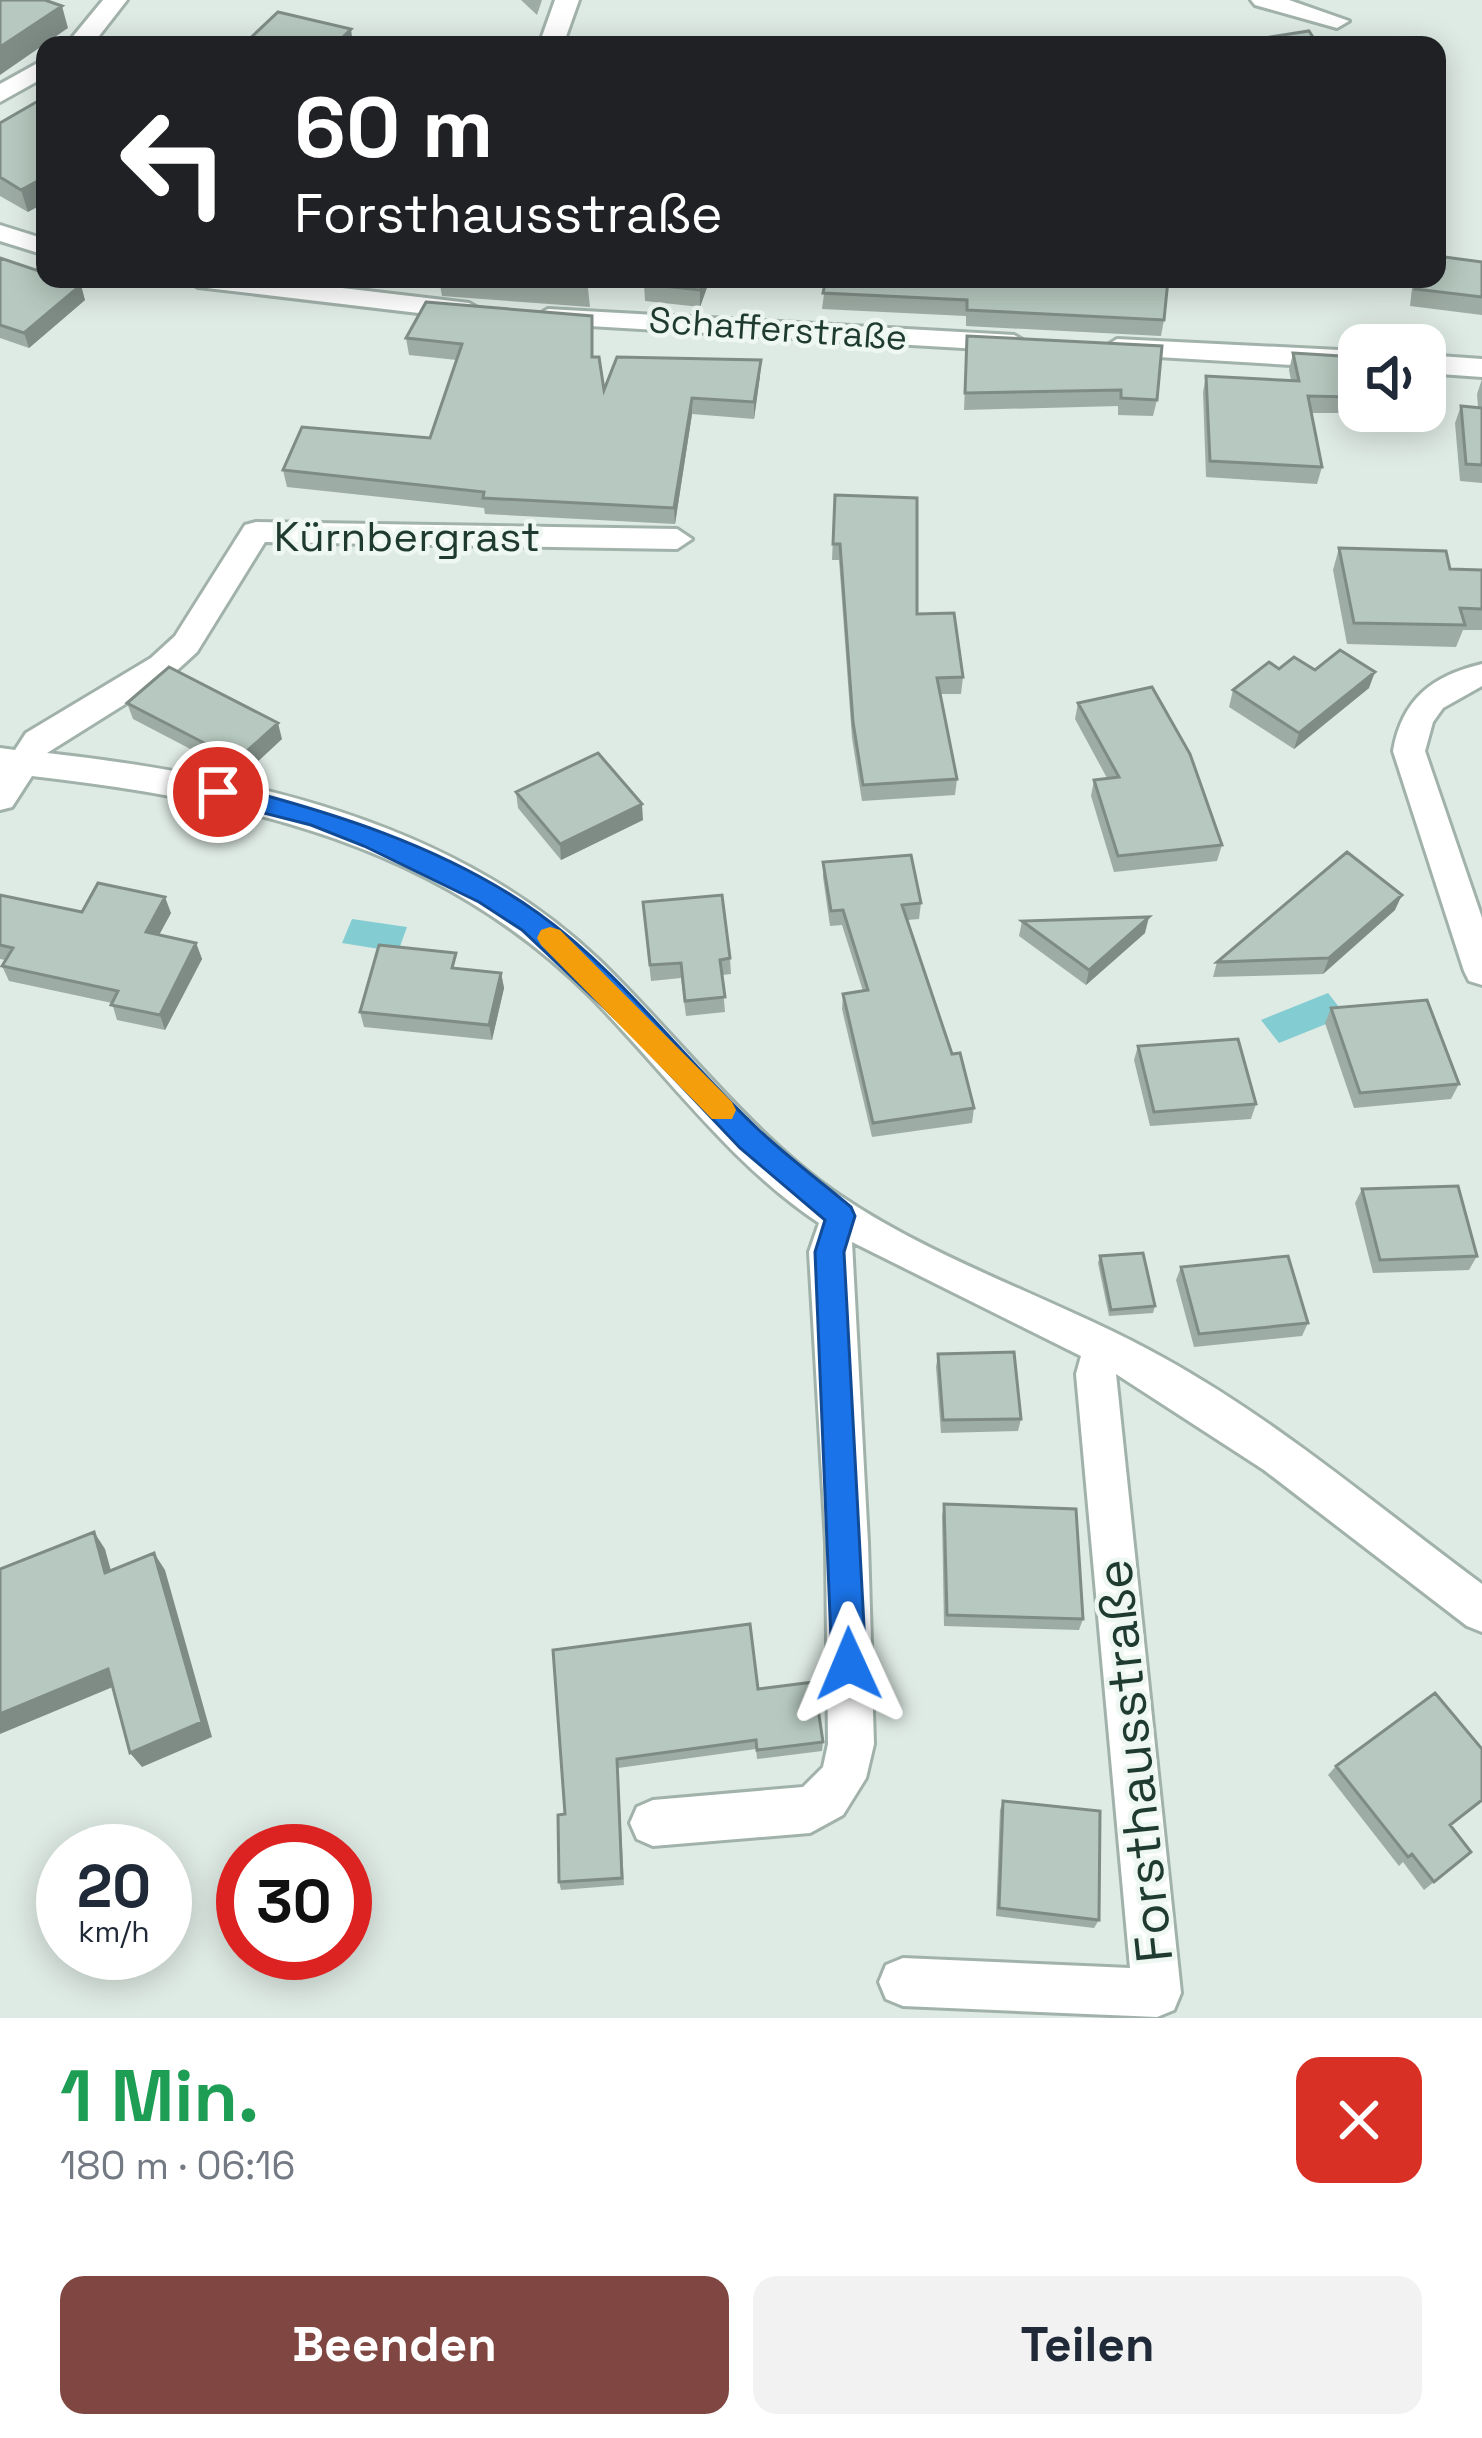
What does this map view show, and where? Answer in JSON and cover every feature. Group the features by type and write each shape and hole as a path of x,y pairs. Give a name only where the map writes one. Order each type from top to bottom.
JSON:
{"street":[{"path":"87,36 116,0"},
{"path":"554,36 567,0"},
{"path":"1263,0 1337,21"},
{"path":"0,95 36,72"},
{"name":"Schafferstraße","path":"272,288 510,315 1048,345"},
{"path":"409,305 421,288"},
{"path":"1094,347 1338,359"},
{"path":"1446,365 1482,368"},
{"name":"Kürnbergrast","path":"10,761 161,666 186,644 256,532 677,539"},
{"path":"1482,675 1445,686 1427,701 1412,727 1408,752 1482,971"},
{"path":"0,798 10,761 171,782 299,812 374,839 488,895 565,950 750,1139 841,1216 1104,1348 1247,1434 1482,1611"},
{"path":"653,1822 810,1810 827,1799 843,1778 851,1744 848,1565 830,1252 841,1216"},
{"name":"Forsthausstraße","path":"903,1982 1157,1993 1096,1374 1104,1348"}],"water":[{"path":"352,919 407,927 398,952 342,943"},
{"path":"1328,993 1346,1016 1279,1043 1261,1020"}],"building":[{"path":"0,0 45,0 62,6 0,47"},
{"path":"278,12 351,29 344,36 253,36"},
{"path":"36,102 36,182 21,190 0,177 0,123"},
{"path":"1446,257 1482,262 1482,297 1415,289 1446,288"},
{"path":"0,258 36,270 36,288 77,288 24,333 0,325"},
{"path":"824,288 1167,288 1164,320 967,310 967,300 823,293"},
{"path":"426,302 592,316 592,357 599,357 604,390 617,357 761,360 754,402 692,398 674,508 483,498 484,492 283,470 302,427 430,438 462,344 406,338"},
{"path":"967,336 1162,346 1157,400 1121,398 1121,390 965,393"},
{"path":"1293,353 1338,356 1338,397 1308,396 1322,467 1210,461 1206,376 1299,381"},
{"path":"1461,406 1482,408 1482,465 1466,464"},
{"path":"835,495 917,498 917,614 954,613 963,677 937,678 957,779 863,785 853,722 840,544 833,544"},
{"path":"1339,548 1446,551 1450,569 1482,570 1482,609 1460,608 1465,625 1354,623"},
{"path":"1340,650 1375,672 1299,733 1233,690 1269,662 1279,669 1294,657 1315,670"},
{"path":"169,667 278,723 237,760 127,703"},
{"path":"1152,687 1190,754 1222,845 1118,856 1094,780 1119,777 1078,703"},
{"path":"598,753 642,804 560,844 516,792"},
{"path":"1347,852 1402,895 1329,958 1217,962"},
{"path":"911,855 921,903 902,905 952,1054 960,1053 974,1108 873,1123 843,994 868,990 843,910 831,911 823,862"},
{"path":"98,883 165,897 146,932 196,943 160,1015 111,1005 118,991 2,966 13,948 0,945 0,895 82,912"},
{"path":"722,895 730,958 720,960 725,997 685,1001 681,963 650,965 643,902"},
{"path":"1149,917 1089,970 1022,921"},
{"path":"379,945 456,953 452,968 501,973 489,1025 360,1012"},
{"path":"1427,1000 1459,1084 1360,1093 1331,1008"},
{"path":"1238,1039 1256,1104 1154,1112 1138,1046"},
{"path":"1458,1186 1477,1256 1380,1260 1362,1189"},
{"path":"1143,1253 1155,1306 1111,1310 1100,1256"},
{"path":"1288,1256 1308,1323 1199,1334 1181,1267"},
{"path":"1014,1352 1021,1419 943,1420 938,1354"},
{"path":"944,1504 1076,1509 1083,1619 947,1615"},
{"path":"94,1532 105,1573 154,1553 202,1722 130,1753 108,1669 0,1714 0,1569"},
{"path":"750,1624 758,1689 814,1682 823,1742 757,1750 756,1740 617,1759 622,1878 559,1882 558,1815 565,1814 553,1650"},
{"path":"1435,1693 1482,1749 1482,1800 1450,1825 1471,1852 1434,1882 1412,1854 1408,1857 1336,1766"},
{"path":"1003,1801 1100,1811 1099,1920 999,1908"}],"slow traffic":[{"path":"550,938 722,1110"}],"route":[{"path":"218,792 316,817 374,839 532,922 640,1024 750,1139 802,1188 841,1216 830,1252 849,1664"}]}
